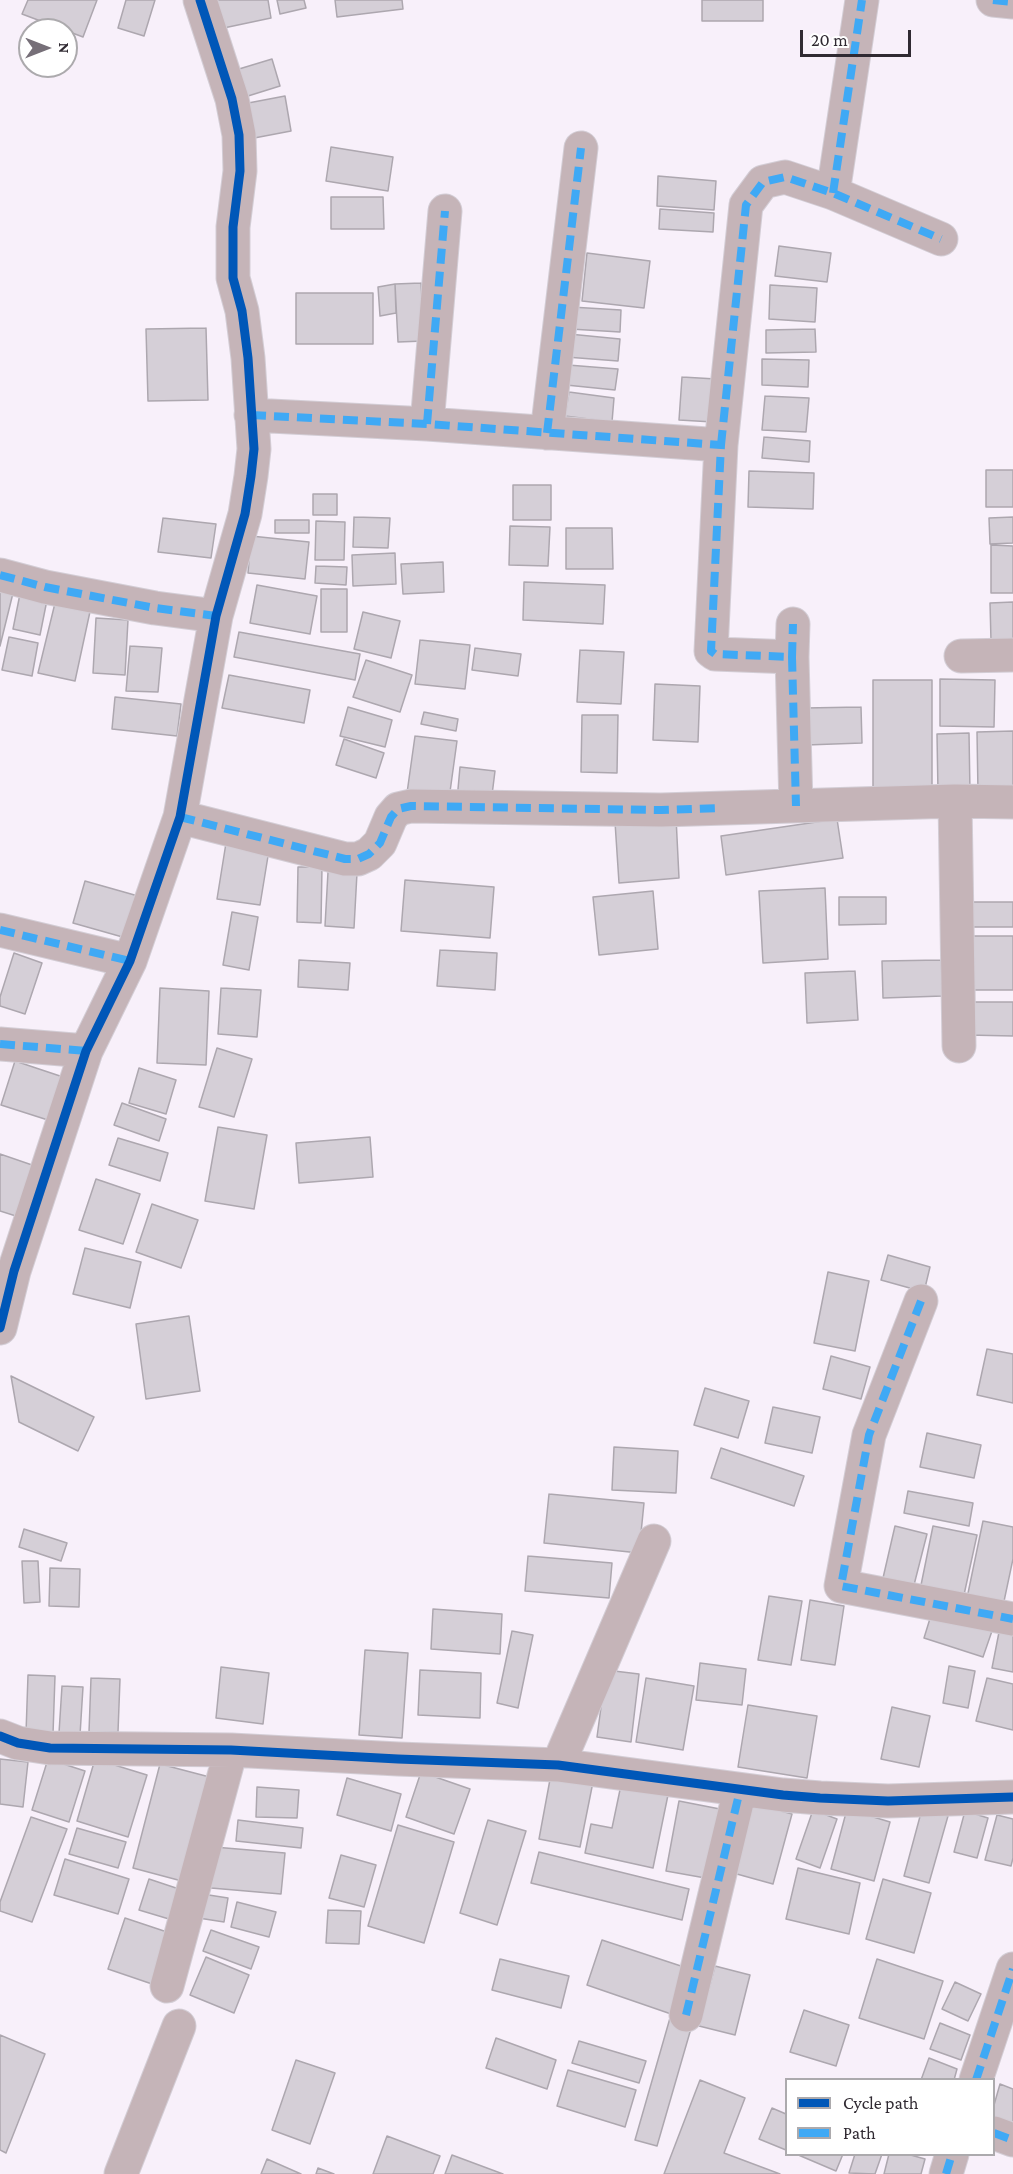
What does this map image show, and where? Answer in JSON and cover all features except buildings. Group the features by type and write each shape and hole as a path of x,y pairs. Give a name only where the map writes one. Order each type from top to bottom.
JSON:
{"street":[{"path":"0,1328 14,1271 86,1051 130,961 180,817 216,616 245,514 254,449 242,311 233,278 233,227 240,171 239,135 232,99 200,0"},
{"path":"833,193 862,0"},
{"path":"993,0 1013,2"},
{"path":"547,433 581,148"},
{"path":"792,657 715,654 711,651 721,445 746,205 763,182 785,177 833,193 941,239"},
{"path":"427,424 445,211"},
{"path":"251,415 427,424 721,445"},
{"path":"0,576 45,587 216,616"},
{"path":"793,624 796,806"},
{"path":"960,656 1013,655"},
{"path":"180,817 345,859 358,859 369,854 380,843 391,817 398,809 411,806 661,810 955,801 1013,802"},
{"path":"955,801 959,1046"},
{"path":"0,930 130,961"},
{"path":"0,1044 86,1051"},
{"path":"921,1301 869,1435 841,1586 1013,1619"},
{"path":"558,1765 654,1541"},
{"path":"0,1736 18,1743 50,1748 231,1750 558,1765 740,1790 820,1798 888,1801 1013,1797"},
{"path":"167,1986 231,1750"},
{"path":"686,2015 740,1790"},
{"path":"976,2078 1013,1969"},
{"path":"121,2174 179,2026"},
{"path":"995,2134 1013,2140"},
{"path":"946,2174 951,2156"}],"marked path":[{"path":"833,193 862,0"},
{"path":"993,0 1013,2"},
{"path":"547,433 581,148"},
{"path":"721,445 746,205 763,182 785,177 833,193 941,239"},
{"path":"427,424 445,211"},
{"path":"251,415 427,424 721,445 711,651 715,654 792,657 796,806"},
{"path":"0,575 45,587 155,608 216,616"},
{"path":"792,657 793,624"},
{"path":"180,817 345,859 358,859 369,854 380,843 391,817 398,809 411,806 661,810 720,808"},
{"path":"0,930 130,961"},
{"path":"0,1044 86,1051"},
{"path":"921,1301 869,1435 841,1586 1013,1619"},
{"path":"686,2015 740,1790"},
{"path":"977,2078 1013,1969"},
{"path":"995,2133 1013,2140"},
{"path":"946,2174 951,2156"}],"cycle path":[{"path":"0,1328 14,1271 86,1051 130,961 180,817 216,616 245,514 251,476 254,449 248,358 242,311 233,278 233,227 240,171 239,135 232,99 200,0"},
{"path":"0,1736 18,1743 50,1748 231,1750 558,1765 820,1798 888,1801 1013,1797"}]}
